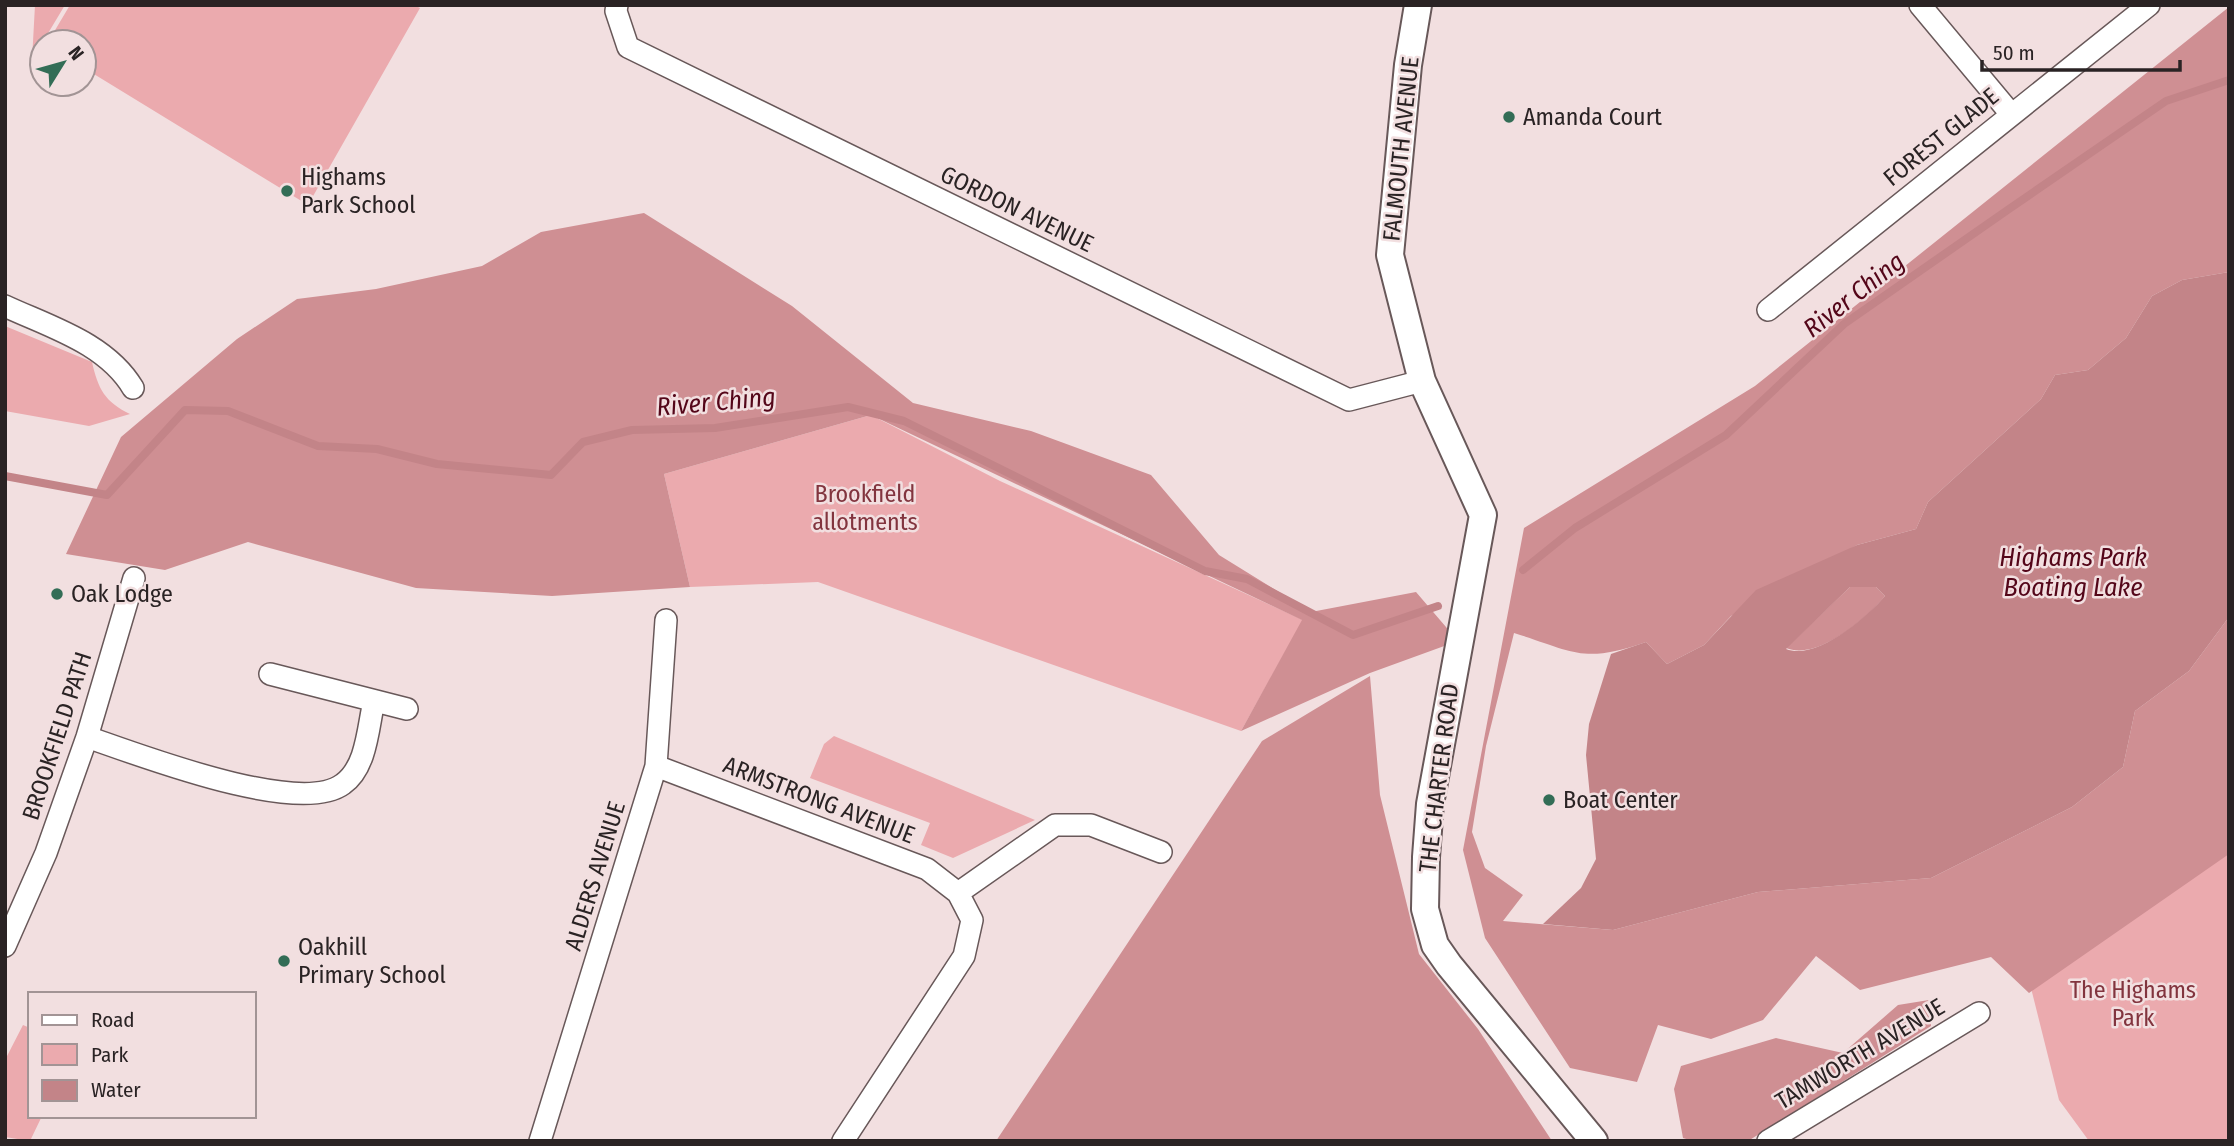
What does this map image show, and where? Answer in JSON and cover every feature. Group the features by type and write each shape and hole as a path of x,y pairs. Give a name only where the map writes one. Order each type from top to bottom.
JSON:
{"street":[{"name":"FALMOUTH AVENUE","path":"1418,5 1408,65 1390,255 1423,381 1483,515 1480,528"},
{"path":"1920,5 2011,114"},
{"name":"FOREST GLADE","path":"1768,310 2148,5"},
{"name":"GORDON AVENUE","path":"616,8 628,47 1349,400 1423,381"},
{"path":"5,306 113,360 133,388"},
{"name":"THE CHARTER ROAD","path":"1480,528 1430,804 1425,909 1434,945 1594,1141"},
{"name":"BROOKFIELD PATH","path":"5,946 47,853 87,737 134,578"},
{"name":"ALDERS AVENUE","path":"540,1141 656,766 666,620"},
{"path":"270,674 407,709"},
{"path":"87,737 189,773 295,794 328,793 345,783 362,758 374,701"},
{"name":"ARMSTRONG AVENUE","path":"656,766 927,869 958,893 972,920 964,956 843,1141"},
{"path":"958,893 1055,825 1091,825 1161,852"},
{"name":"TAMWORTH AVENUE","path":"1768,1141 1979,1013"}],"green space":[{"path":"35,5 65,5 51,28 34,28"},
{"path":"70,5 414,5 420,8 308,205 98,77 98,28 56,28"},
{"path":"5,326 92,362 104,394 114,405 130,414 89,426 5,411"},
{"name":"Brookfield allotments","path":"871,415 1000,481 1303,620 1241,731 818,582 690,587 664,474"},
{"path":"834,736 1035,820 953,858 921,845 930,823 810,778 824,744"},
{"name":"The Highams Park","path":"2229,842 2229,1141 2089,1141 2059,1100 2031,988"},
{"path":"23,1025 28,1027 28,1118 41,1118 30,1141 5,1137 5,1060"}],"shaded area":[{"path":"2229,7 2229,272 2182,280 2152,296 2126,338 2088,370 2055,375 2041,399 1928,502 1916,529 1857,545 1731,616 1704,645 1667,664 1646,642 1625,649 1593,654 1566,650 1514,633 1486,746 1472,832 1485,868 1523,895 1503,921 1613,930 1758,892 1931,878 2072,807 2123,767 2135,711 2189,671 2229,617 2229,854 2029,993 1991,957 1860,990 1816,956 1763,1020 1711,1039 1658,1025 1637,1082 1570,1068 1485,938 1463,850 1524,528 1755,386"},
{"path":"644,213 792,306 913,403 1031,431 1151,475 1219,555 1311,612 1416,592 1458,641 1370,673 1241,731 1302,620 871,415 664,474 690,587 552,596 416,588 248,542 165,570 66,554 121,437 237,339 297,299 376,289 482,266 541,232"},
{"path":"1850,587 1876,587 1885,596 1866,616 1840,636 1812,649 1786,648"},
{"path":"1370,676 1380,795 1419,954 1478,1029 1552,1141 996,1141 1262,741"},
{"path":"1929,1000 1931,1026 1748,1141 1693,1141 1683,1138 1674,1089 1681,1066 1776,1038 1843,1053 1898,1005"}],"water":[{"name":"Highams Park Boating Lake","path":"2229,272 2229,617 2189,671 2135,711 2123,767 2072,807 1931,878 1758,892 1613,930 1543,924 1581,888 1596,859 1586,755 1589,724 1611,654 1646,642 1667,664 1704,645 1756,590 1857,545 1916,529 1928,502 2041,399 2055,375 2088,370 2126,338 2152,296 2182,280","holes":["1850,587 1876,587 1885,596 1840,635 1811,649 1786,649"]}],"waterway":[{"name":"River Ching","path":"1523,570 1575,528 1726,435 1844,324 2009,209 2166,101 2229,80"},
{"name":"River Ching","path":"5,476 107,495 185,410 228,411 318,446 377,449 437,464 551,475 583,442 632,430 715,428 848,407 904,421 1205,571 1247,579 1353,635 1438,606"}],"place":[{"name":"Amanda Court","path":"1509,117"},
{"name":"Highams Park School","path":"287,191"},
{"name":"Oak Lodge","path":"57,594"},
{"name":"Boat Center","path":"1549,800"},
{"name":"Oakhill Primary School","path":"284,961"}]}
